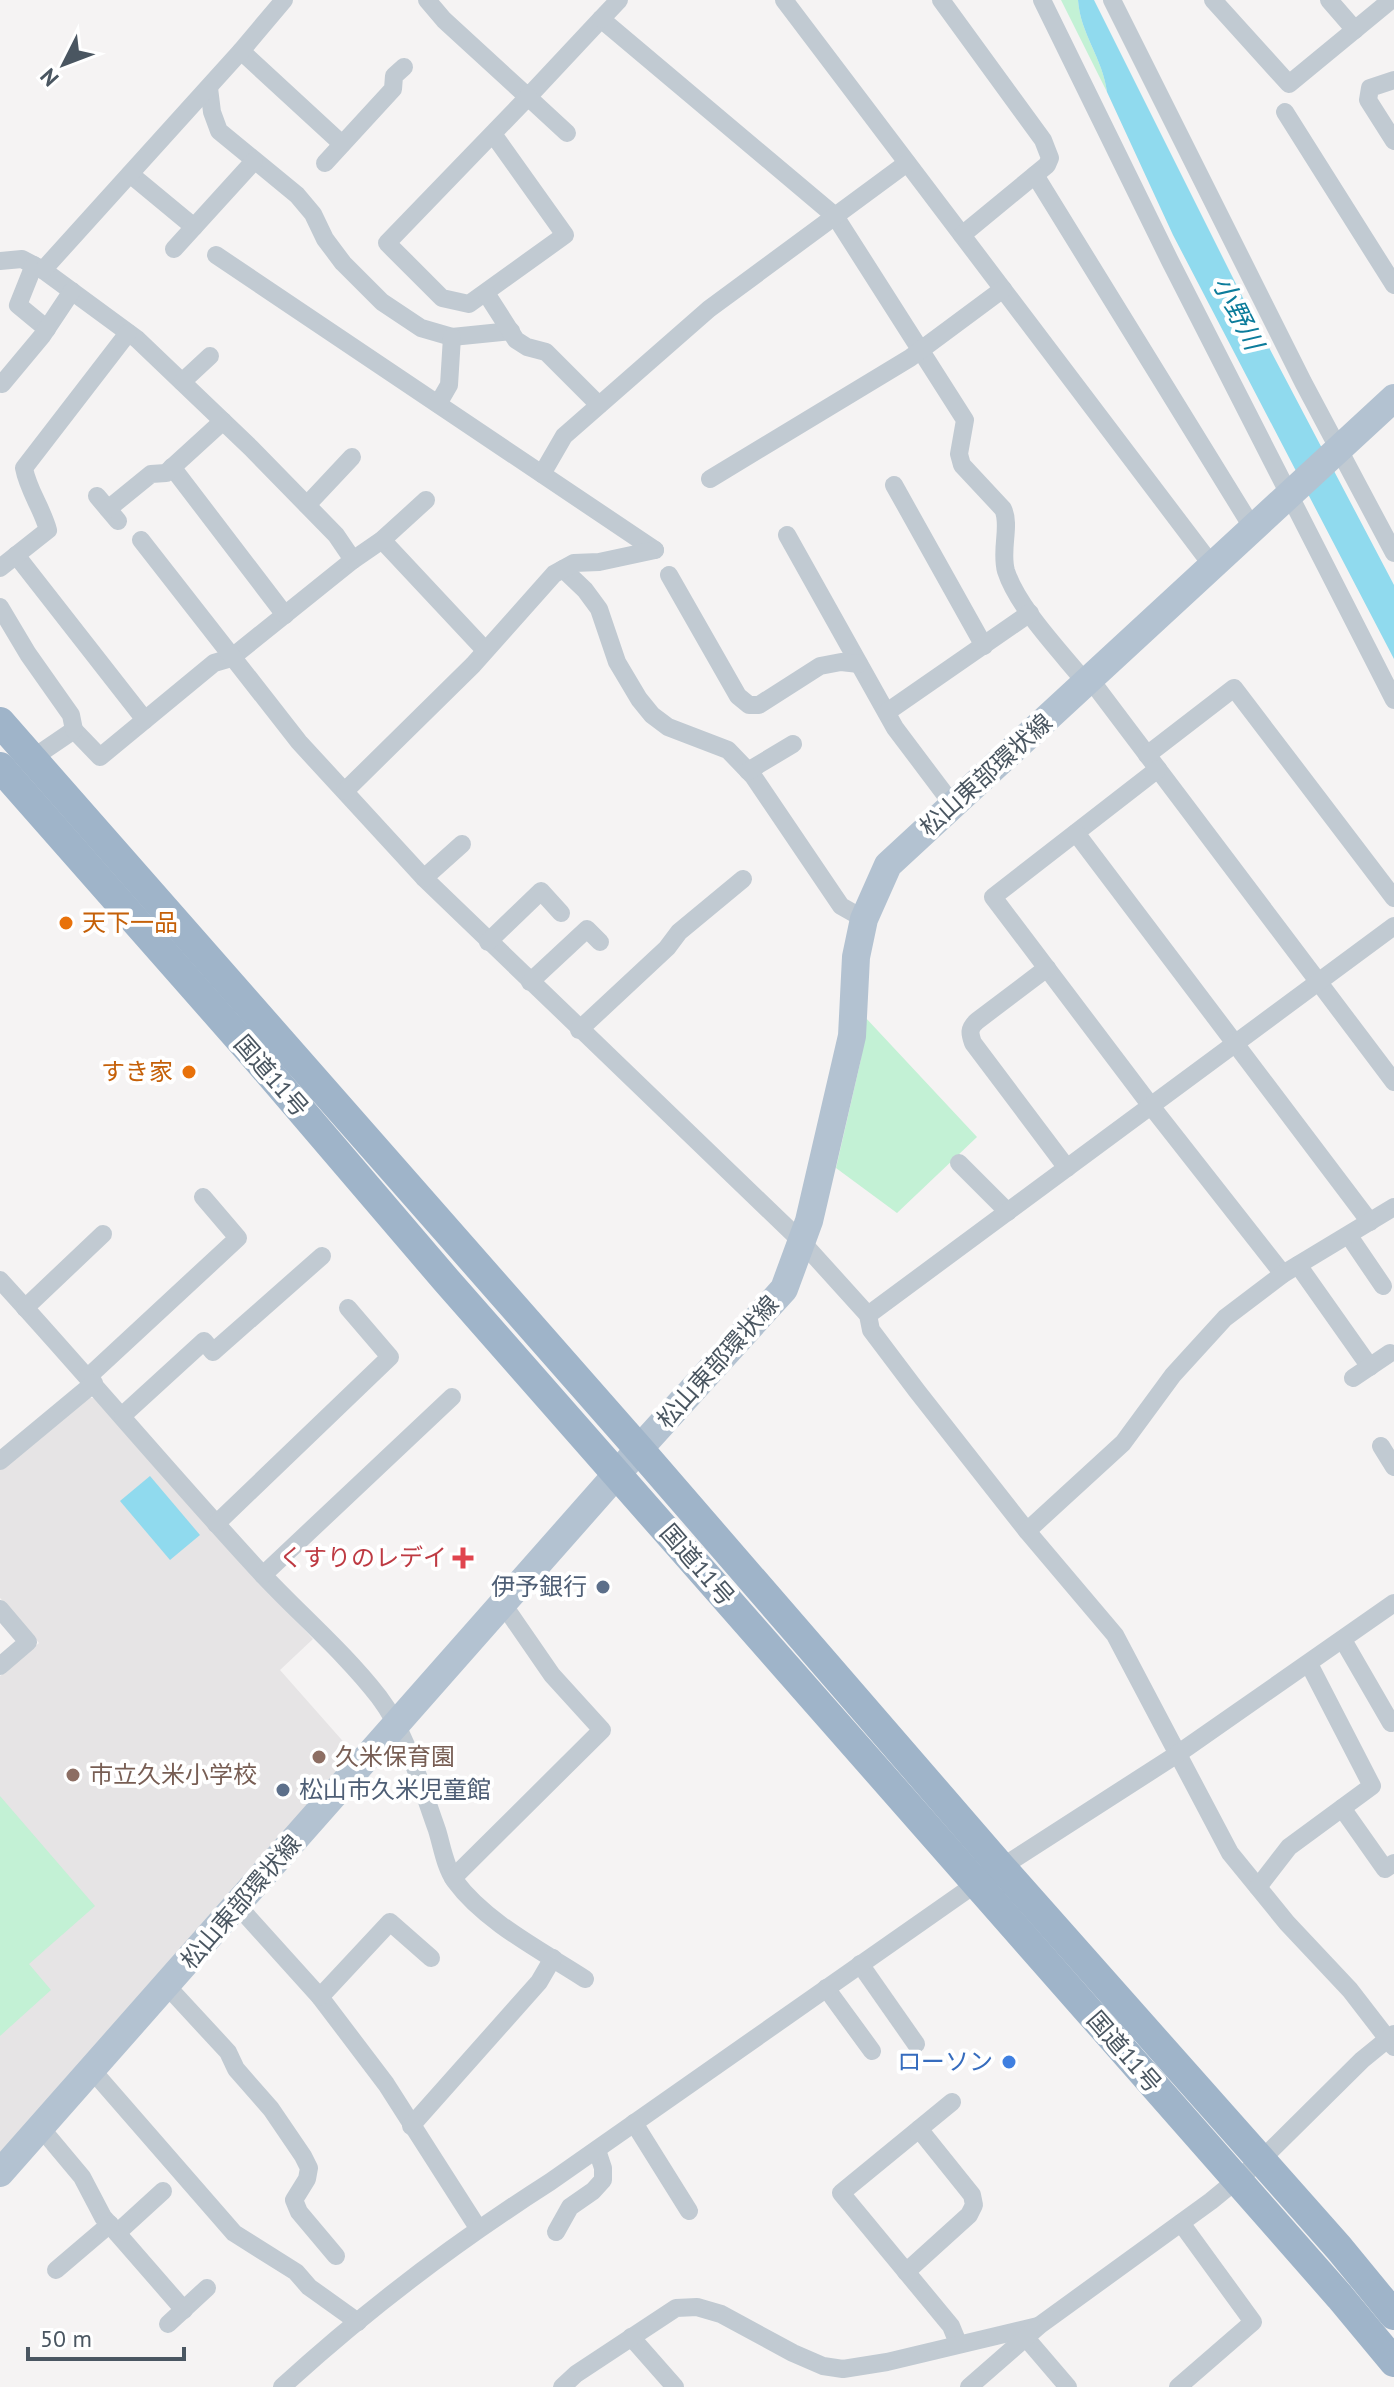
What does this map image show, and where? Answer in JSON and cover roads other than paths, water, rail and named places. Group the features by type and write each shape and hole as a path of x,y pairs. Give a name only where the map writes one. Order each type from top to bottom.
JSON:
{"highway":[{"name":"国道11号","path":"0,722 639,1449 1236,2180 1394,2362"},
{"name":"国道11号","path":"2,773 618,1475 989,1875 1261,2160 1394,2315"}],"main road":[{"name":"松山東部環状線","path":"0,2173 784,1289 802,1242 852,1036 856,957 864,919 888,865 1394,398"}],"street":[{"path":"47,329 18,305 38,268 209,88 284,0"},
{"path":"427,0 444,20 567,133"},
{"path":"493,134 565,235 469,304 442,298 387,243 619,0"},
{"path":"784,0 1211,564"},
{"path":"941,0 1043,140 1050,158 1047,165 962,235"},
{"path":"1042,0 1170,261 1293,490 1394,700"},
{"path":"1112,0 1337,450 1394,553"},
{"path":"1213,0 1289,84 1391,0"},
{"path":"1329,0 1355,30"},
{"path":"601,19 835,216 965,420 959,454 962,465 1007,517 1003,540 1006,572 1030,613 1152,762 1394,1082"},
{"path":"241,51 342,144"},
{"path":"325,163 393,89 394,76 404,67"},
{"path":"1394,80 1370,88 1368,100 1394,141"},
{"path":"209,88 212,112 219,131 297,195 313,214 325,239 343,263 382,302 421,328 452,337 511,331"},
{"path":"1285,112 1394,285"},
{"path":"174,249 254,161"},
{"path":"542,474 564,436 709,309 907,163"},
{"path":"130,174 194,227"},
{"path":"1035,175 1252,527"},
{"path":"216,255 655,550 599,562 574,563 563,569 537,590 473,665 345,791"},
{"path":"0,261 22,259 128,333 307,505 336,535 353,560"},
{"path":"710,479 922,350 1003,289"},
{"path":"2,384 47,329 72,291"},
{"path":"486,293 516,340 527,347 546,352 599,405"},
{"path":"0,568 48,530 43,511 26,480 24,468 128,333"},
{"path":"438,404 449,385 452,337"},
{"path":"182,382 210,356"},
{"path":"108,509 151,474 166,473 223,421"},
{"path":"307,505 352,457"},
{"path":"172,467 285,615"},
{"path":"894,485 984,646"},
{"path":"0,607 28,654 71,715 74,730 100,757 214,663 231,658 382,540 426,500"},
{"path":"787,535 895,728 953,805"},
{"path":"141,540 299,742 424,878 802,1242 868,1315 871,1330 1027,1531 1115,1635 1230,1853 1287,1923 1392,2040 1362,2060 1261,2160 1033,2331 969,2387"},
{"path":"382,540 484,649"},
{"path":"16,555 145,720"},
{"path":"563,569 599,609 617,662 652,715 668,727 728,750 748,771 841,906 864,919"},
{"path":"669,575 738,696 749,705 759,705 820,666 841,662 859,664"},
{"path":"887,712 1030,613"},
{"path":"1370,1367 1151,1106 993,897 1076,833 1234,688 1394,898"},
{"path":"2,773 33,759 74,730"},
{"path":"748,771 793,744"},
{"path":"1076,833 1370,1222"},
{"path":"424,878 462,844"},
{"path":"579,1030 667,948 679,932 743,879"},
{"path":"488,942 541,891 561,913"},
{"path":"868,1315 1394,926"},
{"path":"530,982 587,929 600,942"},
{"path":"1047,968 977,1021 970,1033 973,1043 1067,1168"},
{"path":"959,1163 1008,1212"},
{"path":"0,1461 91,1380 238,1238 203,1197"},
{"path":"1027,1531 1123,1443 1173,1375 1225,1318 1290,1269 1394,1207"},
{"path":"25,1308 103,1234"},
{"path":"1349,1236 1383,1286"},
{"path":"123,1415 204,1341 213,1352 322,1256"},
{"path":"0,1280 123,1415 216,1524 357,1670 381,1700 412,1762 453,1878 488,1915 585,1979"},
{"path":"216,1524 390,1357 348,1308"},
{"path":"1353,1378 1390,1353"},
{"path":"263,1575 452,1397"},
{"path":"1381,1446 1394,1467"},
{"path":"282,2387 358,2322 478,2228 597,2150 989,1875 1179,1753 1394,1603"},
{"path":"453,1878 602,1730 552,1675 503,1604"},
{"path":"0,1609 28,1642 0,1666"},
{"path":"1343,1640 1391,1723"},
{"path":"1258,1887 1289,1847 1372,1786 1309,1664"},
{"path":"1342,1808 1385,1869 1394,1863"},
{"path":"237,1905 320,1997 386,2084 478,2228"},
{"path":"320,1997 390,1922 431,1958"},
{"path":"411,2126 539,1982 553,1958"},
{"path":"860,1964 916,2044"},
{"path":"167,1986 228,2052 236,2069 271,2109 303,2156 309,2168 307,2179 294,2200 299,2212 336,2256"},
{"path":"826,1988 872,2051"},
{"path":"92,2070 234,2233 296,2272 309,2287 358,2322"},
{"path":"952,2102 841,2193 951,2326 958,2343"},
{"path":"634,2123 689,2211"},
{"path":"41,2128 82,2177 113,2228 184,2310"},
{"path":"906,2272 969,2215 974,2205 972,2195 919,2129"},
{"path":"556,2232 570,2207 603,2180 597,2150"},
{"path":"56,2270 163,2191"},
{"path":"1178,2387 1253,2322 1181,2223"},
{"path":"168,2324 207,2288"},
{"path":"575,2383 631,2337 676,2308 697,2307 721,2314 823,2366 840,2378 958,2343 1033,2331"},
{"path":"1033,2331 1068,2387"},
{"path":"631,2337 675,2387"}],"water":[{"name":"小野川","path":"1078,0 1094,0 1244,300 1394,585 1394,659 1173,235 1107,92 1083,24"},
{"path":"150,1476 200,1535 170,1560 120,1501"}],"place":[{"name":"天下一品","path":"66,923"},
{"name":"すき家","path":"189,1072"},
{"name":"くすりのレデイ","path":"463,1558"},
{"name":"伊予銀行","path":"603,1587"},
{"name":"久米保育園","path":"319,1757"},
{"name":"市立久米小学校","path":"73,1775"},
{"name":"松山市久米児童館","path":"283,1790"},
{"name":"ローソン","path":"1009,2062"}]}
